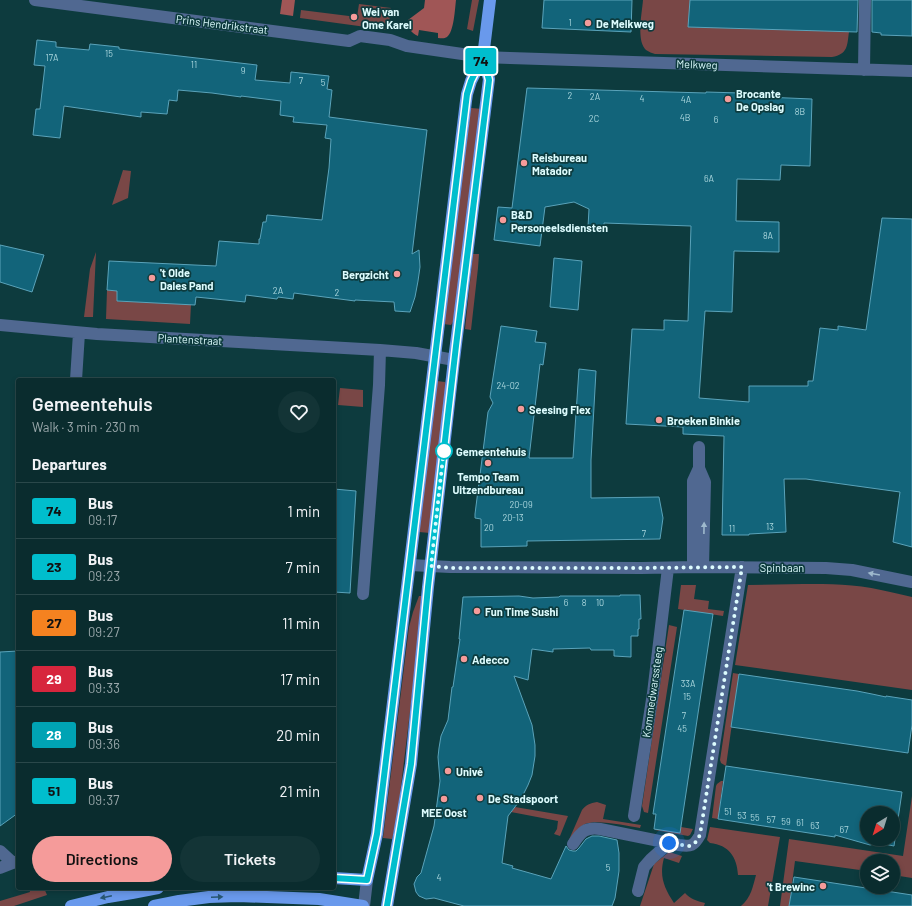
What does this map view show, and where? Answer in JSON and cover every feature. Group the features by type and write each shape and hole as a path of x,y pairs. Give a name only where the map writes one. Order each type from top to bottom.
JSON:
{"main road":[{"path":"336,878 367,880 377,834 467,94 471,81 483,57 490,0"},
{"path":"386,906 411,764 454,360 489,80 483,57"},
{"path":"72,906 108,897 148,890"},
{"path":"154,906 209,897 238,896 319,899 363,906"}],"street":[{"name":"Prins Hendrikstraat","path":"35,0 349,41 360,36 390,40 407,46 483,57"},
{"path":"864,0 864,70"},
{"name":"Melkweg","path":"483,57 912,71"},
{"name":"Plantenstraat","path":"0,325 79,333 380,350 416,353 454,360"},
{"path":"76,378 79,333"},
{"path":"363,594 379,385 380,350"},
{"path":"698,567 705,482 699,468 699,447"},
{"name":"Spinbaan","path":"410,565 450,568 826,568 852,570 912,582"},
{"path":"573,844 578,836 585,830 592,828 689,846 696,842 700,835 742,567"},
{"name":"Kommedwarssteeg","path":"634,816 653,693 668,568"},
{"path":"638,891 644,867 669,843"},
{"path":"0,851 15,862"},
{"path":"0,868 15,862"},
{"path":"363,906 367,880"}],"shaded area":[{"path":"282,0 295,0 293,16 280,14"},
{"path":"425,0 456,0 453,25 447,37 438,38 438,33 419,30 418,36 410,30 408,20 424,8"},
{"path":"472,0 479,0 473,31 467,29"},
{"path":"643,0 770,0 849,32 847,45 846,49 841,54 832,57 655,54 646,50 641,40 640,26"},
{"path":"359,4 391,8 388,30 300,18 301,10 357,17"},
{"path":"471,108 483,109 454,320 451,325 443,324"},
{"path":"123,170 131,171 128,198 112,205"},
{"path":"96,252 93,317 84,317 90,269"},
{"path":"473,254 479,254 471,330 465,329"},
{"path":"107,290 117,291 117,301 191,304 190,324 106,319"},
{"path":"437,381 445,382 446,389 430,533 419,532"},
{"path":"340,388 363,390 363,407 338,405"},
{"path":"681,585 696,585 694,599 709,601 708,609 724,611 723,616 678,609"},
{"path":"748,585 852,585 912,597 912,690 735,665"},
{"path":"419,596 424,596 397,819 392,839 383,838 409,627"},
{"path":"669,625 677,627 648,813 644,812 642,806"},
{"path":"733,673 739,674 726,766 721,763 720,760"},
{"path":"723,781 718,819 712,818 716,786"},
{"path":"912,796 912,878 900,876 900,856 903,856"},
{"path":"597,802 606,805 603,819 641,825 640,828 612,823 590,823 585,824 575,832 568,842 582,810 588,804"},
{"path":"515,807 568,816 560,836 554,834 557,829 558,821 511,812"},
{"path":"655,827 680,831 681,827 693,829 688,836 655,830"},
{"path":"710,827 780,837 768,906 741,906 753,888 756,875 738,875 736,863 731,853 722,846 710,843 707,840"},
{"path":"789,839 890,854 860,854 860,870 795,861 789,906 780,906"},
{"path":"669,852 682,856 679,863 664,858 662,871 663,882 674,903 685,893 696,901 705,903 704,906 640,906 654,864"},
{"path":"30,890 45,890 47,895 14,906 0,906 0,901 30,892"}],"building":[{"path":"544,0 632,0 631,32 542,28"},
{"path":"690,0 858,0 857,32 688,27"},
{"path":"872,0 912,0 912,36 881,35 881,33 872,32"},
{"path":"37,40 56,42 56,47 89,50 90,44 119,47 119,49 257,65 255,80 290,83 291,72 329,76 327,89 332,90 329,117 427,130 412,254 419,250 420,267 415,297 410,312 395,311 394,302 355,301 294,293 293,299 278,297 277,299 246,295 245,302 196,297 195,305 117,301 117,291 107,290 109,261 216,266 219,241 259,244 263,222 266,222 267,215 322,220 329,168 331,139 325,138 327,125 293,122 294,117 280,115 281,101 178,90 177,101 169,100 167,114 141,112 141,117 64,106 60,138 33,135 36,109 40,109 45,66 34,65"},
{"path":"527,88 741,93 741,96 812,99 810,166 781,165 780,180 737,179 736,221 779,222 779,252 734,251 732,312 705,311 699,398 749,402 749,386 808,386 808,381 813,381 820,328 838,330 838,326 866,330 882,218 912,219 912,547 893,542 900,492 806,479 784,479 786,532 749,535 722,535 724,436 683,434 683,427 626,424 632,329 664,330 664,320 688,321 691,226 604,223 604,227 588,227 589,209 574,202 545,207 540,246 494,240 498,207 512,208"},
{"path":"0,245 44,255 32,292 0,282"},
{"path":"554,258 582,261 578,310 550,307"},
{"path":"501,326 537,331 535,342 546,343 543,365 540,364 529,458 573,458 579,369 596,371 591,460 591,498 659,497 663,518 660,539 527,541 527,546 481,547 481,519 475,518 475,514 488,412 493,403 490,397"},
{"path":"336,489 356,491 350,593 336,592"},
{"path":"640,595 641,619 639,619 638,636 631,636 631,657 614,656 614,650 591,650 590,648 553,649 553,652 532,649 528,680 514,676 532,725 535,756 532,775 528,785 521,799 508,816 502,863 513,866 512,868 551,879 566,846 569,850 576,851 586,839 592,836 617,840 619,871 615,898 612,906 464,906 434,898 426,899 419,896 416,892 414,884 417,877 421,873 434,826 440,781 438,757 439,748 441,736 448,720 460,639 463,597 519,596 533,598"},
{"path":"684,610 713,614 680,833 654,829 656,814 653,814"},
{"path":"16,651 16,814 0,826 0,652"},
{"path":"739,674 912,700 912,725 908,753 731,727"},
{"path":"726,766 902,792 900,806 860,806 860,842 835,835 835,837 718,819"},
{"name":"'t Brewinc","path":"794,877 860,887 860,894 900,893 912,895 912,906 789,906"}],"bus line":[{"name":"74","path":"336,878 367,880 377,834 467,94 471,81 483,57 489,80 428,587 411,764 387,906"}],"place":[{"name":"Wei van Ome Karel","path":"354,17"},
{"name":"De Melkweg","path":"588,23"},
{"name":"Brocante De Opslag","path":"728,99"},
{"name":"Reisbureau Matador","path":"524,163"},
{"name":"B&D Personeelsdiensten","path":"503,220"},
{"name":"Bergzicht","path":"397,274"},
{"name":"'t Olde Dales Pand","path":"152,278"},
{"name":"Seesing Flex","path":"521,409"},
{"name":"Broeken Binkie","path":"659,420"},
{"name":"Gemeentehuis","path":"444,451"},
{"name":"Tempo Team Uitzendbureau","path":"488,463"},
{"name":"Fun Time Sushi","path":"477,611"},
{"name":"Adecco","path":"464,659"},
{"name":"Univé","path":"448,771"},
{"name":"De Stadspoort","path":"480,798"},
{"name":"MEE Oost","path":"444,799"},
{"name":"'t Brewinc","path":"823,886"}],"route":[{"path":"444,451 444,448 431,566 450,568 742,567 700,835 696,842 689,846 669,843"}]}
